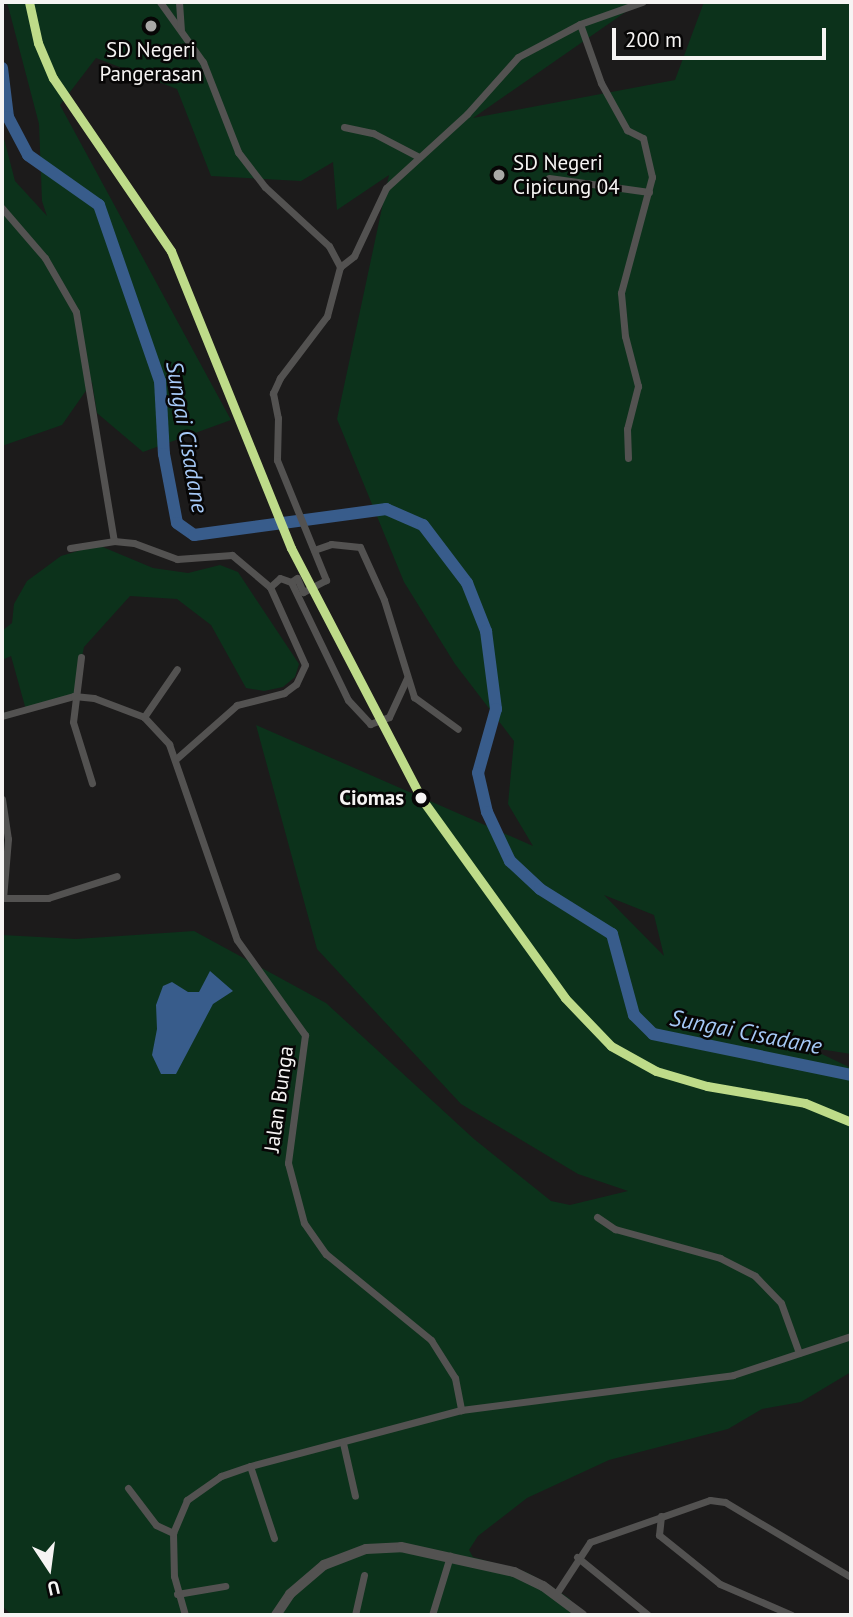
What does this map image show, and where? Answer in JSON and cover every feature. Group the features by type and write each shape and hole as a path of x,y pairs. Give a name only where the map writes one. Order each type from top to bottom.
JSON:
{"street":[{"path":"160,2 207,70 238,152 265,187 329,246 340,267"},
{"path":"179,2 181,30"},
{"path":"291,582 297,578 302,591 326,580 276,456 278,418 273,393 279,378 327,316 340,267 360,247 386,188 417,156 467,114 518,57 580,24 642,2"},
{"path":"580,24 601,83 627,130 643,138 652,177 621,293 625,336 638,386 628,429 628,458"},
{"path":"344,127 373,133 417,156"},
{"path":"549,178 649,192"},
{"path":"2,208 46,258 76,312 114,541"},
{"path":"70,548 114,541 177,559 232,555 270,587 305,665 303,674 276,698 237,705 176,759"},
{"path":"313,548 338,544 360,547 384,600 414,697 458,729"},
{"path":"270,587 280,578 291,582 348,700 370,724 389,717 408,674"},
{"path":"81,657 74,696 74,732 92,783"},
{"path":"144,717 177,669"},
{"name":"Jalan Bunga","path":"2,716 74,696 110,701 144,717 176,759 237,940 305,1035 305,1060 288,1137 288,1163 298,1209 326,1254 441,1350 453,1370 461,1410"},
{"path":"2,799 8,839 3,898 48,898 117,876"},
{"path":"597,1217 615,1229 720,1258 755,1276 781,1303 799,1353"},
{"path":"185,1615 177,1594 173,1532 187,1500 221,1476 461,1410 733,1375 851,1336"},
{"path":"343,1443 355,1496"},
{"path":"250,1466 274,1538"},
{"path":"128,1488 156,1525 173,1532"},
{"path":"556,1594 578,1557 597,1538 661,1516 720,1501 851,1577"},
{"path":"661,1516 659,1535 720,1584 793,1615"},
{"path":"276,1615 306,1578 345,1555 401,1548 450,1555 514,1572 556,1594 582,1615"},
{"path":"432,1615 450,1555"},
{"path":"578,1557 648,1615"},
{"path":"355,1615 365,1574"},
{"path":"177,1594 225,1586"}],"green space":[{"path":"7,2 640,2 473,118 675,80 704,2 851,2 851,1054 807,1047 851,1068 851,1372 801,1402 762,1409 728,1429 609,1460 527,1498 478,1536 469,1550 473,1557 526,1572 548,1584 570,1599 575,1615 12,1615 2,1606 2,935 76,939 194,931 326,1003 474,1139 551,1201 570,1205 628,1191 578,1174 461,1104 317,949 256,725 533,846 508,804 514,741 455,664 404,582 337,419 389,175 337,210 333,162 301,181 211,176 177,89 96,58 60,105 231,420 143,452 97,413 92,382 62,425 2,446 2,131 15,181 47,216 42,201 39,124","holes":["604,895 654,915 664,956"]},
{"path":"98,545 153,568 188,573 220,565 238,572 299,664 295,677 283,687 264,691 246,688 211,625 177,599 130,596 84,647 74,696 26,710 11,656 2,660 2,631 12,623 14,604 27,581 61,556"}],"water":[{"path":"210,971 233,991 213,1004 176,1074 161,1074 152,1055 157,1029 156,1005 163,986 172,982 188,992 199,992"}],"waterway":[{"name":"Sungai Cisadane","path":"2,68 8,117 28,155 99,205 160,381 164,454 177,523 194,535 386,509 423,525 467,583 486,631 496,709 478,773 487,812 510,861 540,889 612,934 634,1015 653,1034 851,1075"}],"transit line":[{"path":"29,2 38,43 53,78 171,251 291,548 421,798 565,998 611,1046 656,1071 707,1086 805,1103 851,1122"}],"place":[{"name":"SD Negeri Pangerasan","path":"151,26"},
{"name":"SD Negeri Cipicung 04","path":"499,175"},
{"name":"Ciomas","path":"421,798"}]}
